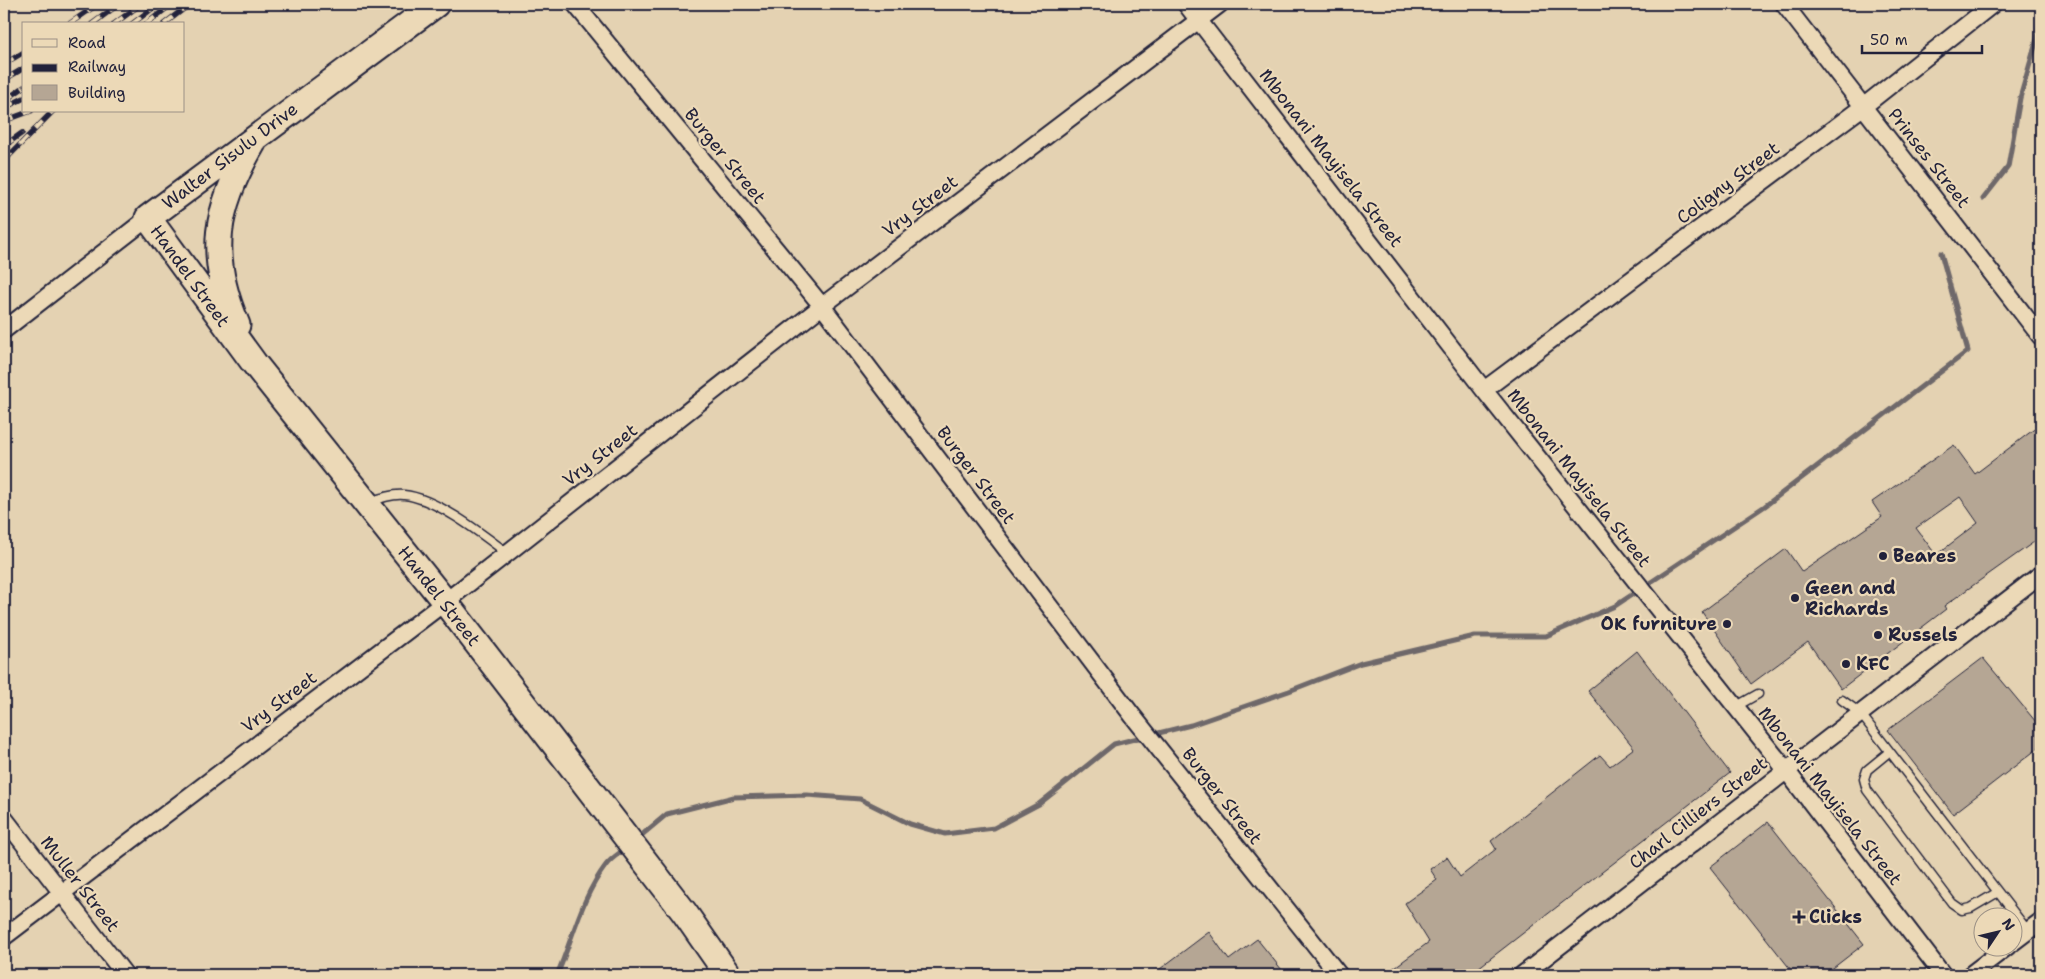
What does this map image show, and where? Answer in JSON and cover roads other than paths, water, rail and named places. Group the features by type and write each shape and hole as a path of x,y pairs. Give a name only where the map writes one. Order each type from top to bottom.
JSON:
{"main road":[{"name":"Walter Sisulu Drive","path":"148,218 436,4"},
{"path":"254,363 227,301 219,266 217,240 220,217 228,195 241,163 257,136"},
{"name":"Handel Street","path":"148,218 254,363 445,602 684,912 728,975"}],"street":[{"name":"Burger Street","path":"575,4 822,306 1132,715 1339,975"},
{"name":"Mbonani Mayisela Street","path":"1186,4 1484,390 1786,770 1943,975"},
{"name":"Vry Street","path":"4,937 445,602 822,306 1220,4"},
{"name":"Prinses Street","path":"1784,4 2041,337"},
{"name":"Coligny Street","path":"1484,390 1864,106 1993,4"},
{"name":"Walter Sisulu Drive","path":"4,330 148,218"},
{"name":"Charl Cilliers Street","path":"1522,975 2041,574"},
{"name":"Muller Street","path":"4,818 125,975"},
{"path":"2022,936 2035,926"},
{"path":"1970,975 1995,956"}],"lane":[{"path":"366,503 384,497 405,495 427,502 465,522 507,553"},
{"path":"1735,707 1758,694"},
{"path":"1842,700 1860,713 1998,892 2035,926"},
{"path":"1890,752 1868,770 1864,779 1867,790 1952,903 1962,910 1971,908 1998,892"}],"waterway":[{"path":"1983,199 2008,167 2020,98 2037,39 2041,13"},
{"path":"637,839 667,814 734,797 807,795 860,799 910,824 945,834 994,828 1039,804 1114,744 1191,725 1289,691 1361,663 1475,636 1546,636 1615,606 1765,506 1968,351 1941,253"},
{"path":"557,975 578,918 597,878 608,862 626,848"}],"railway":[{"path":"72,22 98,4"},
{"path":"95,22 119,4"},
{"path":"117,22 141,4"},
{"path":"135,22 158,4"},
{"path":"149,22 172,4"},
{"path":"167,22 190,4"},
{"path":"4,64 22,53"},
{"path":"4,80 22,69"},
{"path":"4,101 22,88"},
{"path":"4,108 22,99"},
{"path":"4,121 28,112"},
{"path":"4,161 52,112"},
{"path":"4,146 22,133"}],"place":[{"name":"Beares","path":"1883,556"},
{"name":"Geen and Richards","path":"1795,598"},
{"name":"OK furniture","path":"1727,624"},
{"name":"Russels","path":"1878,635"},
{"name":"KFC","path":"1846,664"},
{"name":"Clicks","path":"1799,917"}]}
